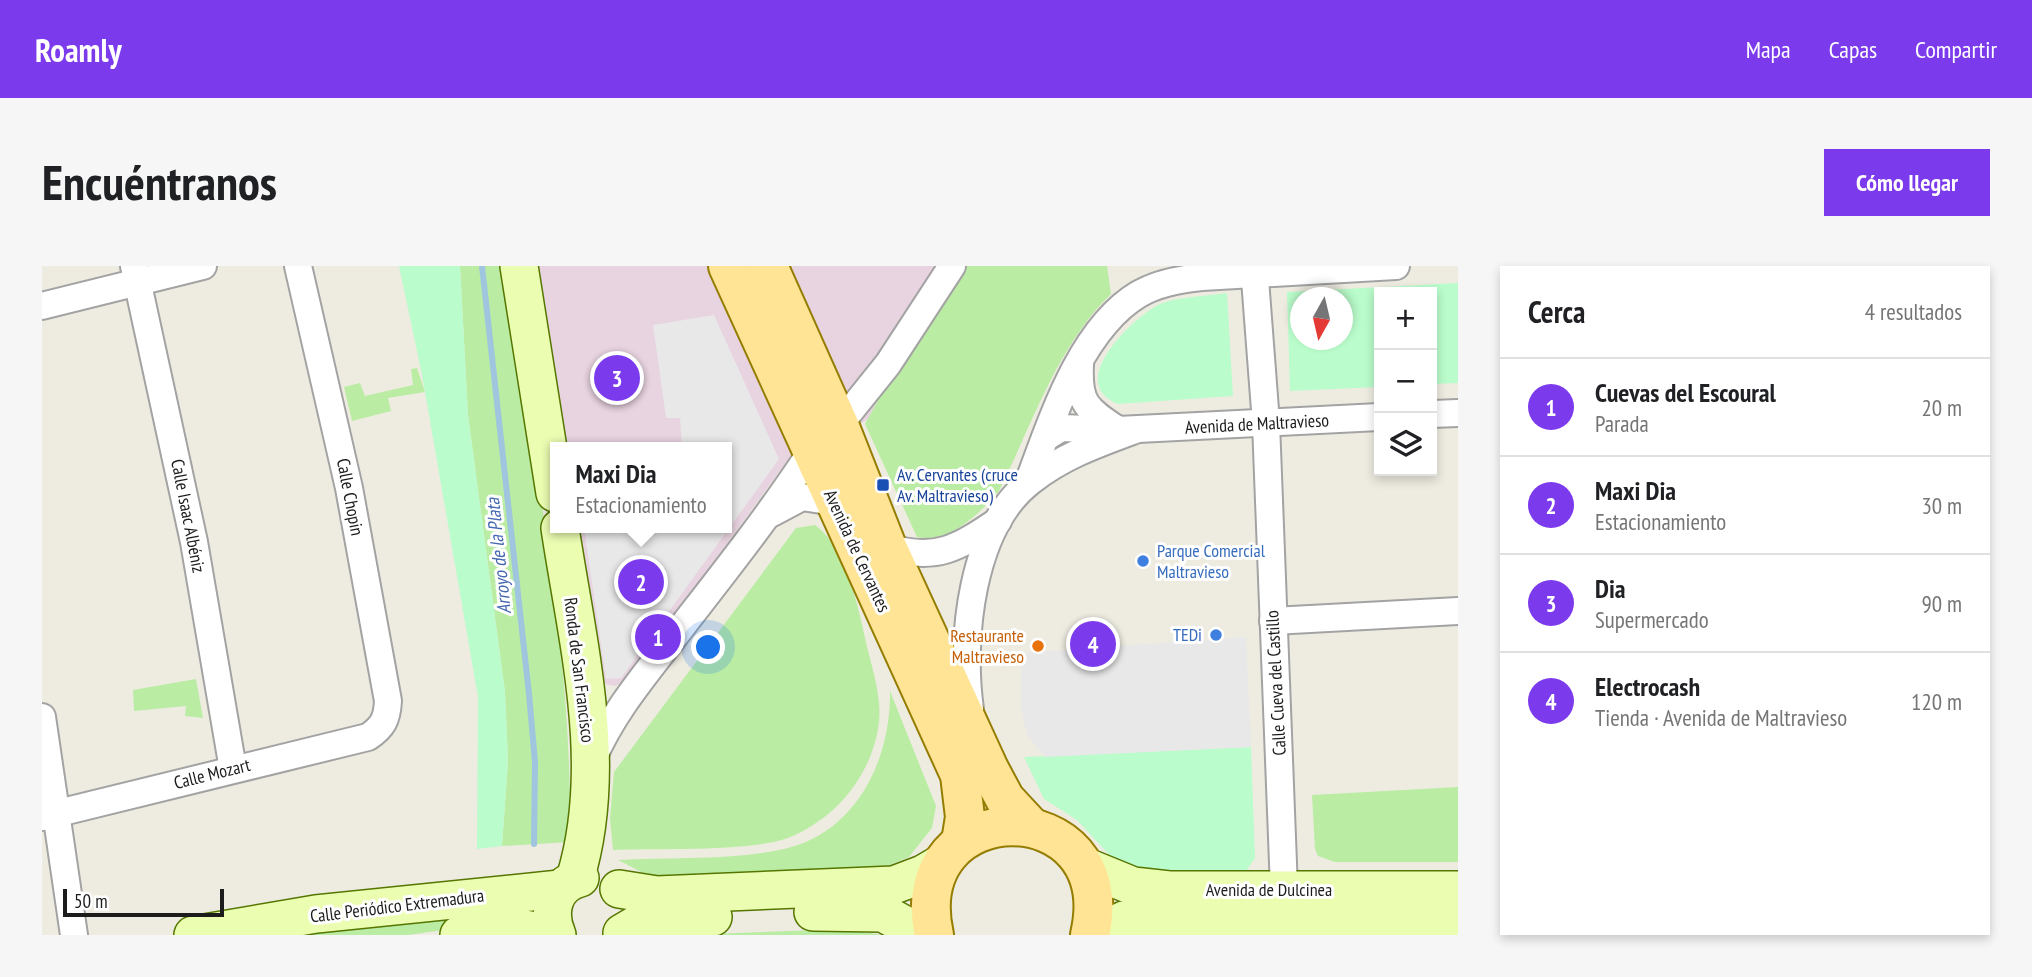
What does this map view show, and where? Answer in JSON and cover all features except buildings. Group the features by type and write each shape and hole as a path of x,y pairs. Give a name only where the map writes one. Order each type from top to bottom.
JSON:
{"main road":[{"path":"519,266 550,461"},
{"name":"Avenida de Cervantes","path":"728,266 960,775 965,817 932,888 930,916 934,935"},
{"name":"Avenida de Cervantes","path":"768,266 839,425 887,547 972,732 1005,799 1031,827"},
{"name":"Ronda de San Francisco","path":"561,533 586,702 591,764 588,812 589,884"},
{"path":"951,852 985,829 1012,824 1031,827 1063,841 1084,866 1093,884 1096,911 1092,935"},
{"name":"Calle Periódico Extremadura","path":"192,935 316,914 589,884 657,895 894,885 923,874 951,852"},
{"name":"Avenida de Dulcinea","path":"1084,866 1106,878 1133,886 1169,890 1458,890"},
{"name":"Ronda de San Francisco","path":"589,884 626,908 621,934"},
{"name":"Ronda de San Francisco","path":"557,935 552,912 589,884"},
{"path":"621,934 639,923 670,919 850,910 883,913 923,935"},
{"name":"Avenida de Dulcinea","path":"1092,935 1124,920 1169,917 1458,920"},
{"name":"Calle Periódico Extremadura","path":"459,935 519,928 557,935"}],"street":[{"path":"42,306 137,275 203,266"},
{"name":"Calle Chopin","path":"298,266 346,476 388,701 387,717 381,729"},
{"path":"839,425 888,364 952,266"},
{"name":"Avenida de Maltravieso","path":"1028,483 1080,359 1110,317 1139,294 1173,280 1254,269 1396,266"},
{"name":"Calle Cueva del Castillo","path":"1254,269 1266,423 1284,890"},
{"name":"Calle Isaac Albéniz","path":"137,275 194,542 233,769"},
{"path":"1080,359 1079,392 1090,411 1127,430"},
{"path":"1437,414 1458,413"},
{"name":"Avenida de Maltravieso","path":"1045,438 1061,428 1127,430 1374,417"},
{"name":"Avenida de Maltravieso","path":"887,547 914,555 944,552 973,538 998,521 1028,483 1069,455 1127,430"},
{"path":"586,702 614,700 627,695 770,514 811,452"},
{"path":"770,514 802,497 834,502"},
{"name":"Avenida de Maltravieso","path":"972,732 967,680 971,593 998,521"},
{"path":"1273,621 1458,611"},
{"path":"591,764 601,739 643,677"},
{"path":"42,717 49,815 74,935"},
{"name":"Calle Mozart","path":"49,815 368,737 381,729"}],"shaded area":[{"path":"537,266 976,266 887,408 779,472 634,672 616,686 599,683 577,533 732,533 732,442 563,442"},
{"path":"714,315 779,459 732,524 732,442 682,442 680,418 666,418 653,325"},
{"path":"585,533 726,533 621,678 606,679"},
{"path":"1246,637 1251,747 1045,757 1027,735 1022,714 1020,653"}],"green space":[{"path":"399,266 460,266 468,415 505,692 508,761 502,846 477,849 478,697 422,375"},
{"path":"460,266 503,266 549,552 558,625 569,769 570,842 502,846 508,761 505,692 468,415"},
{"path":"962,266 1107,266 1111,294 1075,337 1047,387 999,491 973,518 952,532 929,538 917,537 865,424 889,380"},
{"path":"1458,283 1458,383 1437,384 1437,287 1382,287"},
{"path":"1374,287 1374,387 1290,391 1287,292 1290,292 1290,350 1353,350 1353,289"},
{"path":"1227,293 1233,396 1118,404 1104,394 1098,382 1100,368 1107,353 1144,314 1163,303"},
{"path":"417,368 425,392 388,398 391,411 352,421 344,387 360,383 365,396 413,385 411,369"},
{"path":"815,525 834,546 848,576 877,690 879,722 869,759 860,777 836,807 822,819 788,838 750,846 613,850 610,818 614,772 796,528"},
{"path":"196,679 203,718 185,716 186,706 134,711 133,690"},
{"path":"890,691 936,806 932,828 909,857 885,867 662,875 647,875 618,860 747,855 788,848 813,839 834,825 866,788 884,741"},
{"path":"1251,747 1255,858 1246,871 1139,870 1115,861 1077,820 1044,799 1024,757"},
{"path":"1458,787 1458,862 1335,862 1318,856 1315,849 1312,795"},
{"path":"455,908 458,928 408,935 258,935"},
{"path":"844,929 883,935 682,935"}],"waterway":[{"name":"Arroyo de la Plata","path":"482,266 529,694 535,762 534,844"}],"place":[{"name":"Dia","path":"617,378"},
{"name":"Av. Cervantes (cruce Av. Maltravieso)","path":"883,485"},
{"name":"Parque Comercial Maltravieso","path":"1143,561"},
{"name":"Maxi Dia","path":"641,582"},
{"name":"TEDi","path":"1216,635"},
{"name":"Cuevas del Escoural","path":"658,637"},
{"name":"Electrocash","path":"1093,644"},
{"name":"Restaurante Maltravieso","path":"1038,646"}]}
